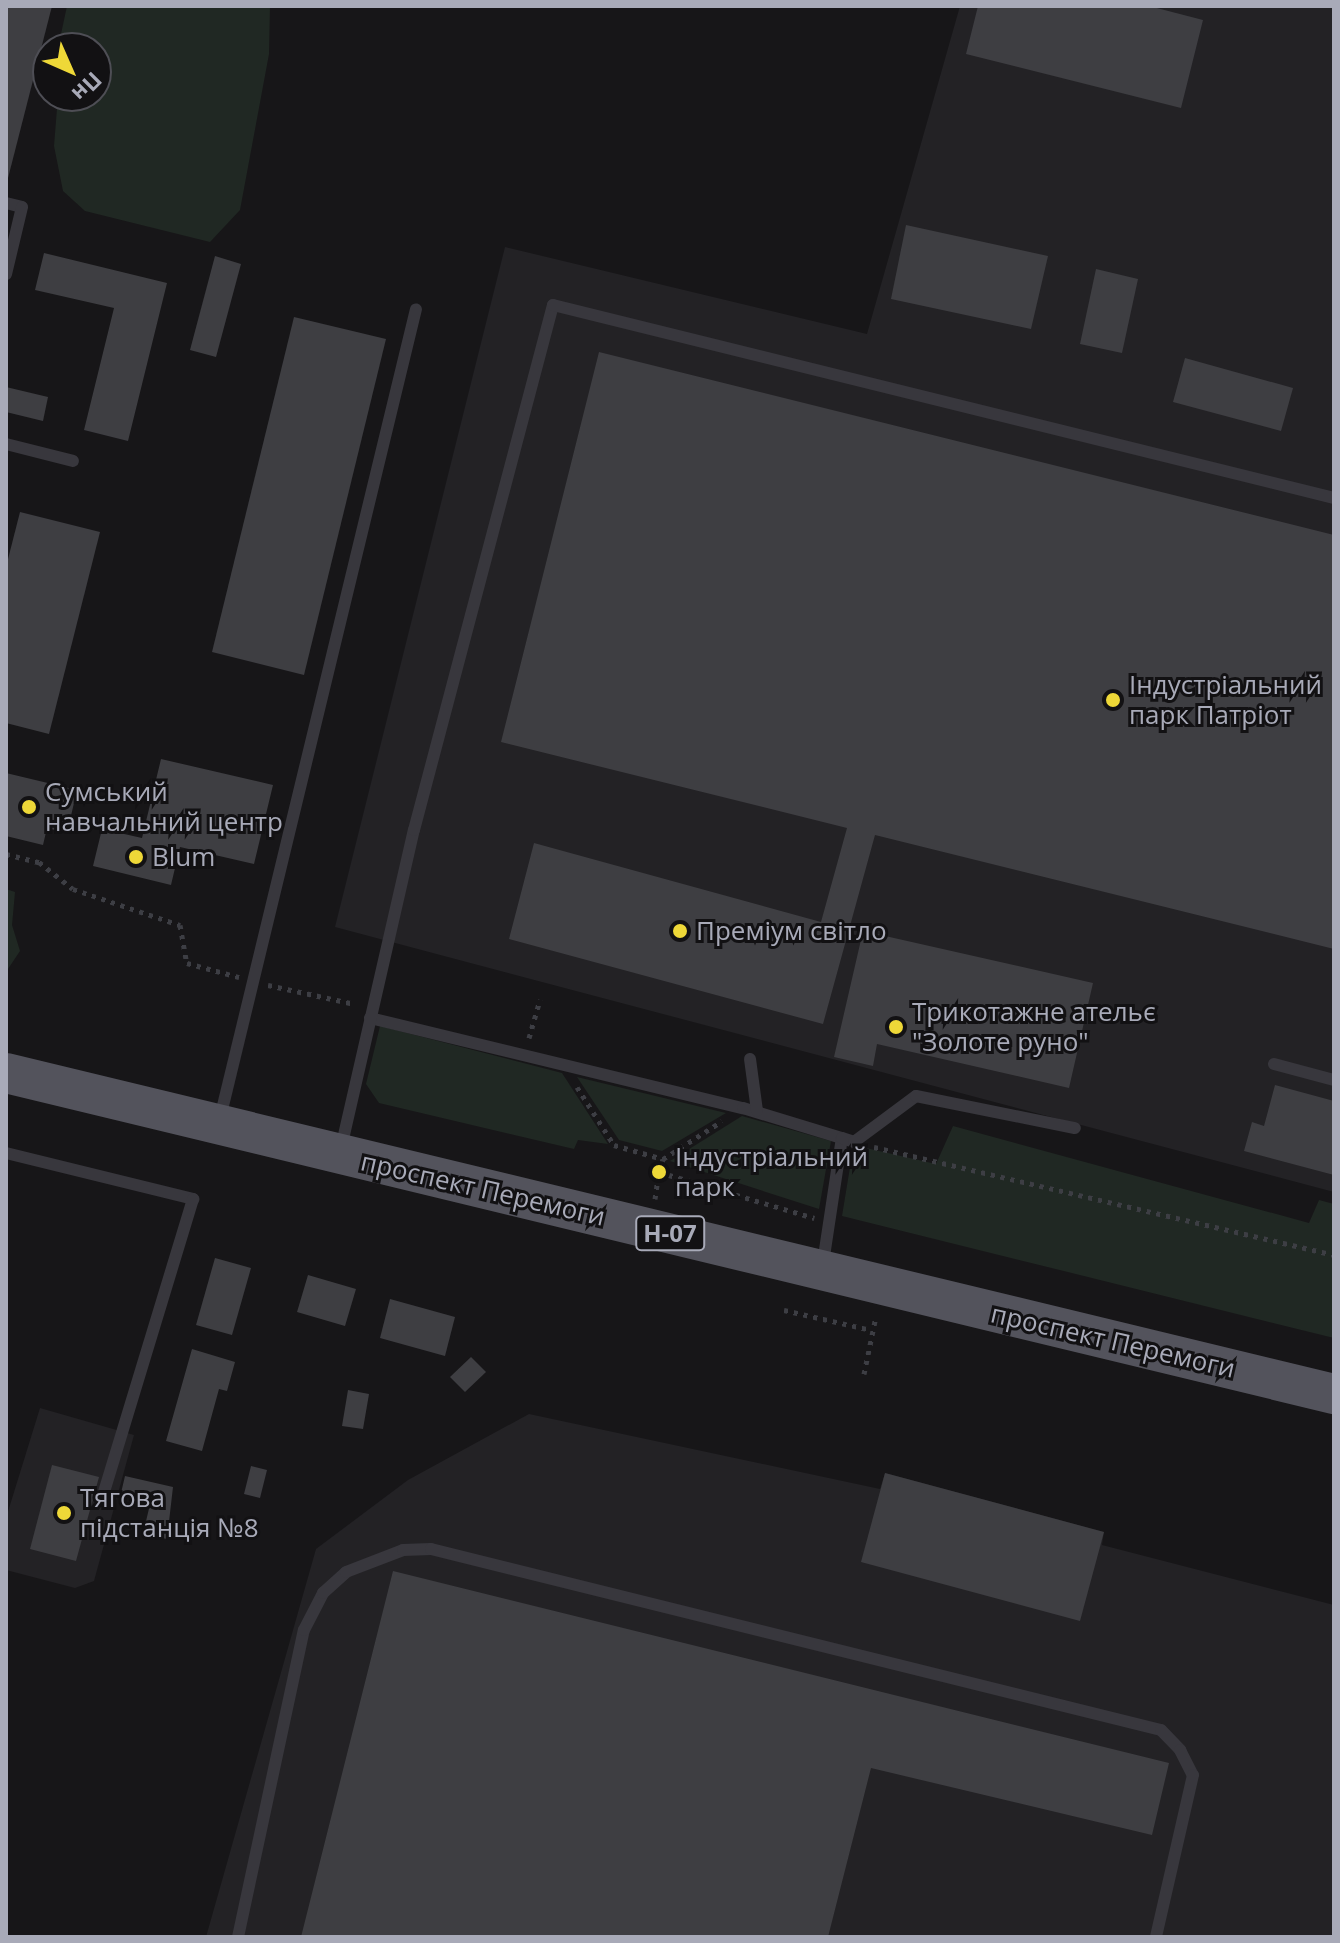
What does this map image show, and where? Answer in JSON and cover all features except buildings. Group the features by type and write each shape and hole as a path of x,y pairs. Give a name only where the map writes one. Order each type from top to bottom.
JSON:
{"main road":[{"name":"проспект Перемоги","path":"6,1073 1334,1394"}],"lane":[{"path":"6,203 22,207 6,274"},
{"path":"339,1155 414,830 553,305 1334,498"},
{"path":"218,1126 416,309"},
{"path":"6,444 73,461"},
{"path":"370,1018 757,1111 848,1140"},
{"path":"750,1059 757,1111"},
{"path":"1274,1064 1334,1080"},
{"path":"822,1270 848,1140 916,1096 1075,1128"},
{"path":"6,1153 193,1199 104,1492"},
{"path":"238,1937 304,1630 323,1593 346,1572 403,1550 431,1549 1161,1730 1180,1750 1193,1775 1156,1937"}],"path":[{"path":"6,854 39,862 73,889 180,925 187,963 354,1004 370,1018"},
{"path":"524,1056 540,1000"},
{"path":"563,1064 614,1145 663,1159"},
{"path":"743,1108 663,1159 659,1172 807,1217"},
{"path":"848,1140 1334,1255"},
{"path":"784,1310 871,1330 864,1374"}],"shaded area":[{"path":"67,6 270,6 269,54 240,210 210,242 85,211 63,191 54,146 57,112 112,112 112,32 61,32"},
{"path":"960,6 1334,6 1334,1192 335,927 505,247 867,334"},
{"path":"6,889 15,892 12,925 20,951 6,972"},
{"path":"380,1026 562,1073 608,1144 578,1140 574,1149 379,1103 366,1084"},
{"path":"577,1077 726,1113 662,1151 619,1140"},
{"path":"742,1116 831,1141 819,1209 670,1161"},
{"path":"953,1126 1309,1223 1319,1200 1334,1204 1334,1338 842,1216 852,1155 866,1148 936,1164"},
{"path":"40,1408 134,1435 94,1581 75,1588 6,1570 6,1518"},
{"path":"529,1414 880,1489 885,1473 1104,1532 1102,1545 1334,1605 1334,1937 206,1937 316,1549 408,1480"}],"place":[{"name":"Індустріальний парк Патріот","path":"1113,700"},
{"name":"Сумський навчальний центр","path":"29,807"},
{"name":"Blum","path":"136,857"},
{"name":"Преміум світло","path":"680,931"},
{"name":"Трикотажне ательє \"Золоте руно\"","path":"896,1027"},
{"name":"Індустріальний парк","path":"659,1172"},
{"name":"Тягова підстанція №8","path":"64,1513"}]}
